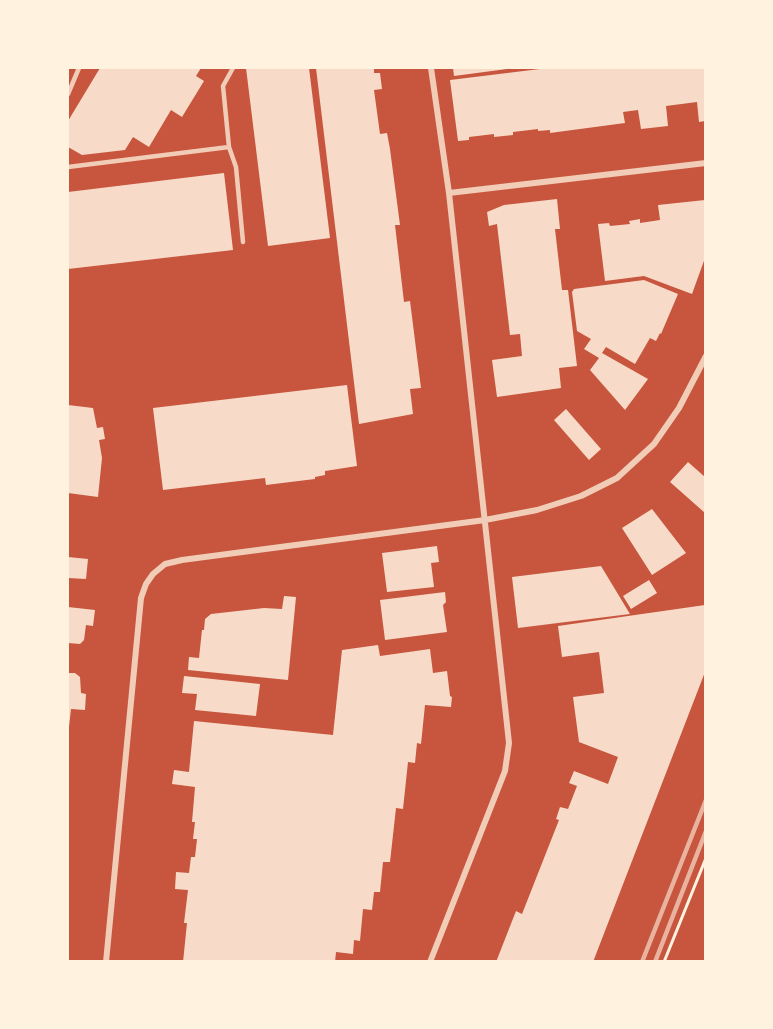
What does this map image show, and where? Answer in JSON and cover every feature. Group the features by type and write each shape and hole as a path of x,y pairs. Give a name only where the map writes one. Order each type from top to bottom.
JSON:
{"street":[{"path":"430,962 505,771 509,743 449,193 431,68"},
{"path":"449,193 705,163"},
{"path":"106,962 141,598 153,574 165,564 182,560 485,520 537,510 581,496 617,478 654,444 679,408 705,356"}],"lane":[{"path":"68,94 79,68"},
{"path":"233,68 223,86 229,147 236,167 243,242"},
{"path":"68,167 229,147"}],"path":[{"path":"664,962 705,858"}],"building":[{"path":"100,68 201,68 196,76 204,81 182,117 171,110 149,147 133,137 125,150 82,155 68,147 68,121"},
{"path":"246,68 309,68 330,238 268,246"},
{"path":"316,68 374,68 374,73 380,73 382,89 374,90 380,134 387,133 390,149 400,225 395,225 404,302 410,301 421,388 410,389 413,414 359,424"},
{"path":"453,68 507,68 507,69 454,76"},
{"path":"548,68 705,68 705,121 699,122 697,102 666,106 668,126 641,129 638,110 623,112 625,123 550,133 550,130 538,131 538,129 513,132 513,135 494,137 494,134 469,137 469,140 458,141 450,80"},
{"path":"224,173 233,250 68,269 68,192"},
{"path":"557,199 560,229 555,229 562,290 568,290 577,366 559,368 561,388 497,397 492,360 522,356 520,334 510,335 497,224 489,226 487,212 504,205"},
{"path":"705,200 705,258 692,294 644,276 605,281 598,224 609,223 610,226 630,224 629,221 640,219 640,223 660,220 658,205"},
{"path":"644,280 678,294 661,334 656,341 650,338 635,364 606,347 602,353 648,379 625,410 590,370 599,358 584,349 591,339 577,331 572,292 574,289"},
{"path":"347,385 357,466 325,471 325,475 315,477 315,479 266,485 265,478 163,490 153,408"},
{"path":"68,405 93,408 97,428 103,427 105,439 99,440 102,458 98,497 68,493"},
{"path":"566,409 601,449 589,460 554,420"},
{"path":"688,462 705,477 705,513 670,482"},
{"path":"652,509 686,553 652,575 622,528"},
{"path":"437,546 439,562 431,563 434,587 387,592 382,553"},
{"path":"68,557 88,559 86,579 68,578"},
{"path":"601,566 630,614 518,628 512,577"},
{"path":"649,580 657,593 631,609 623,596"},
{"path":"445,592 446,602 443,605 447,632 385,640 380,600"},
{"path":"284,596 296,597 288,680 188,670 189,657 199,658 205,619 211,614 264,608 282,609"},
{"path":"705,605 705,672 593,962 496,962 516,911 522,914 559,820 556,819 560,807 568,809 577,786 569,783 574,771 608,784 618,757 579,742 573,697 604,693 599,652 562,657 558,626"},
{"path":"68,607 95,610 93,626 86,625 84,640 80,644 68,643"},
{"path":"378,645 380,656 430,649 433,673 447,671 452,697 451,707 425,705 421,744 417,743 415,763 408,762 403,809 396,808 390,862 383,862 380,892 374,892 372,910 363,909 360,941 354,940 353,954 336,952 335,962 183,962 188,890 175,889 176,872 189,873 191,857 195,857 197,839 193,839 195,822 192,822 195,787 172,784 174,770 189,772 194,721 333,735 342,650"},
{"path":"68,673 75,673 80,677 81,693 86,694 85,710 71,709 69,727 68,727"},
{"path":"184,676 260,684 256,716 195,710 197,694 182,693"}],"railway":[{"path":"642,962 706,800"},
{"path":"655,962 706,831"}]}
